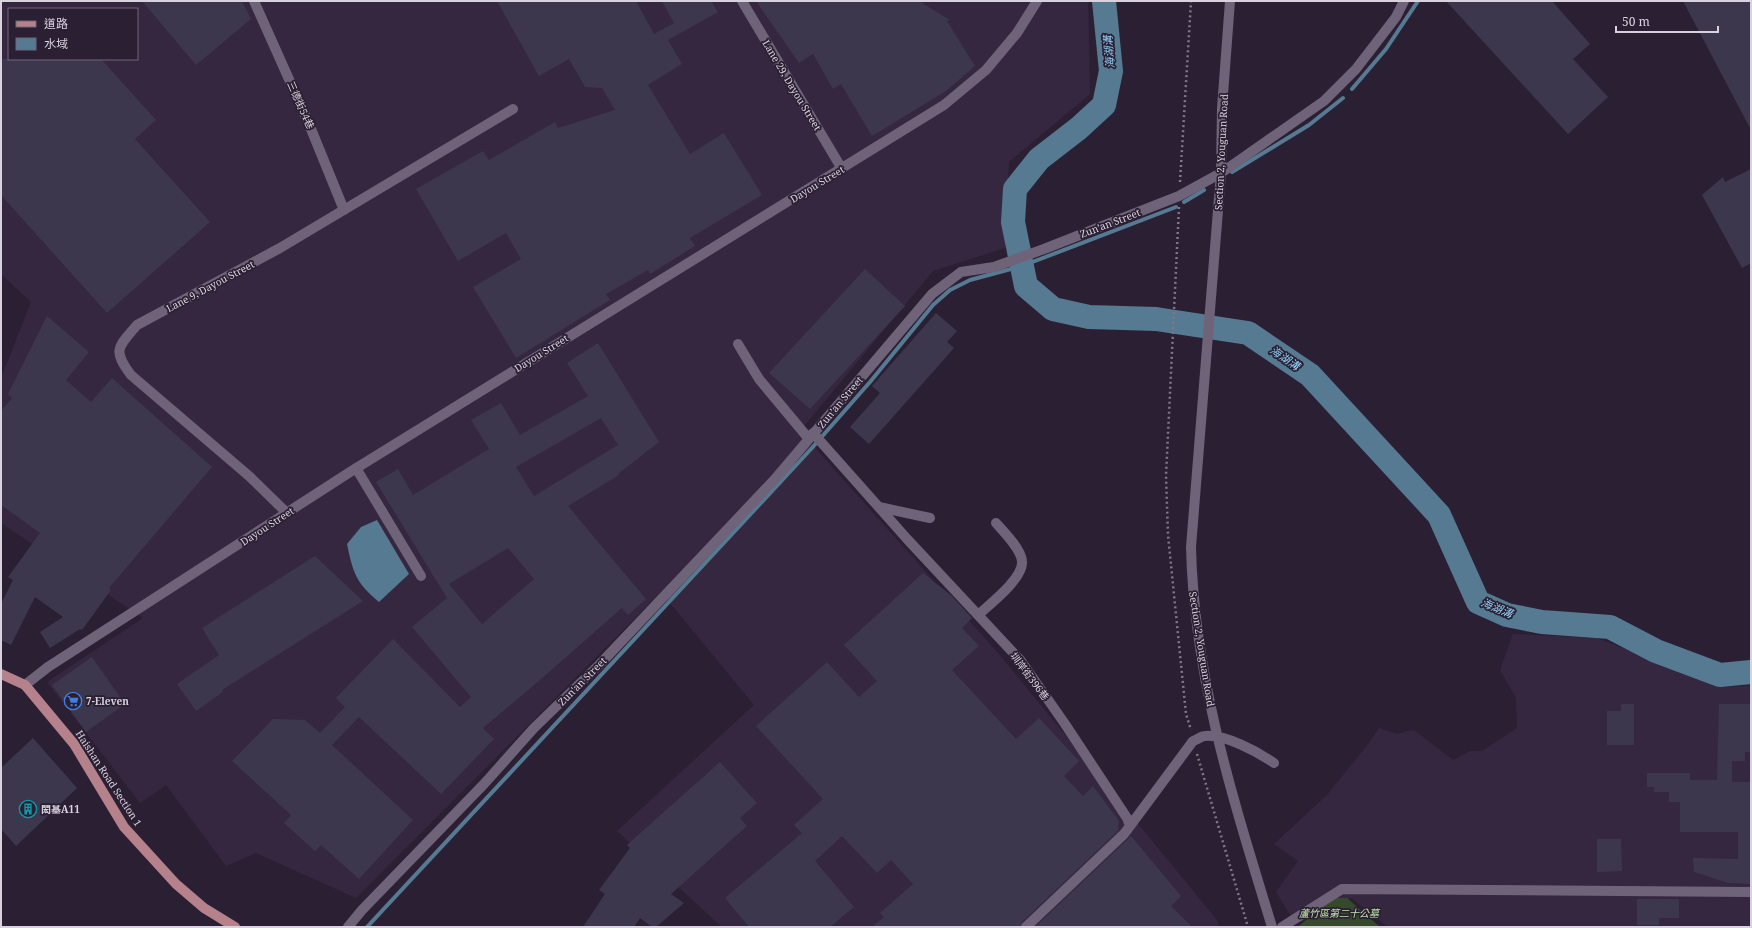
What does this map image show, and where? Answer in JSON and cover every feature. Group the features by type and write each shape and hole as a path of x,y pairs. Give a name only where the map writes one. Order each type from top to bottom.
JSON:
{"main road":[{"name":"Haishan Road Section 1","path":"1,674 25,685 74,744 124,827 176,884 204,908 235,927"}],"street":[{"name":"三德街54巷","path":"254,1 309,124 344,210"},
{"name":"Lane 29, Dayou Street","path":"742,1 842,168"},
{"name":"Dayou Street","path":"25,685 48,667 356,468 944,105 986,70 1017,33 1037,1"},
{"name":"Section 2, Youguan Road","path":"1230,1 1222,108 1221,173 1191,548 1195,623 1217,737 1272,927"},
{"name":"Zun’an Street","path":"812,435 932,294 961,272 994,267 1044,249 1179,196 1221,173 1324,101 1356,69 1396,17 1404,1"},
{"name":"Lane 9, Dayou Street","path":"287,513 249,476 131,375 120,360 120,344 137,325 280,248 513,109"},
{"name":"圳岸街396巷","path":"738,344 759,379 812,435 825,446 1021,661 1107,787 1127,818 1130,826"},
{"name":"Zun'an Street","path":"348,927 362,910 484,784 534,728 600,664 775,479 812,435"},
{"path":"356,468 421,576"},
{"path":"879,507 930,518"},
{"path":"978,615 1020,575 1022,561 1014,544 996,523"},
{"path":"1026,927 1124,834 1194,741 1204,736 1217,737 1250,748 1274,763"},
{"path":"1282,927 1342,889 1751,892"}],"path":[{"path":"1173,329 1179,196 1191,1"}],"shaded area":[{"path":"1,1 1088,1 1090,94 1009,162 1005,248 933,271 800,431 998,653 1217,920 1219,927 722,927 617,831 754,705 661,592 356,898 256,853 226,866 166,785 140,803 47,682 143,618 1,523 1,378 31,302 1,274"},
{"path":"1513,634 1597,638 1723,687 1751,686 1751,927 1388,927 1351,898 1296,924 1276,892 1298,861 1274,844 1327,795 1369,743 1379,728 1397,734 1414,730 1453,760 1470,751 1482,751 1517,728 1516,698 1500,670"}],"green space":[{"name":"蘆竹區第二十公墓","path":"1331,898 1347,898 1380,927 1298,927"}],"water":[{"path":"377,520 409,574 379,602 360,583 351,563 347,544 361,527"}],"building":[{"path":"142,1 242,1 251,19 196,65"},
{"path":"497,1 636,1 654,34 674,23 662,1 711,1 718,12 668,40 682,64 648,85 690,154 724,133 762,195 690,238 695,246 650,274 648,270 606,294 610,300 516,358 473,287 521,259 506,233 458,261 416,189 483,151 489,160 555,122 558,128 615,110 602,88 585,87 569,59 539,76"},
{"path":"756,1 919,1 950,20 947,21 975,66 946,91 872,136 841,84 833,89 813,54 799,63"},
{"path":"1446,1 1552,1 1590,44 1573,59 1608,97 1568,134"},
{"path":"1683,1 1751,1 1751,130"},
{"path":"1,59 102,60 156,120 135,139 210,222 107,313 1,195"},
{"path":"1751,169 1751,263 1742,268 1702,195 1723,177 1725,182"},
{"path":"865,269 905,306 810,409 769,373"},
{"path":"936,313 957,331 947,342 954,348 869,444 850,427 880,393 872,386"},
{"path":"47,316 89,352 66,380 91,402 112,378 212,467 109,588 111,590 82,630 80,629 50,648 40,632 63,617 35,597 11,645 1,640 1,604 13,580 8,577 40,533 1,505 1,411 12,398 8,394"},
{"path":"598,343 659,442 618,474 619,475 568,506 646,599 628,615 622,608 483,728 494,739 441,794 359,717 332,745 413,820 359,879 321,845 315,851 284,823 291,815 232,761 273,719 305,720 320,733 345,707 336,698 393,639 460,707 471,697 412,627 447,598 376,482 398,469 413,495 489,449 471,420 501,403 520,435 588,396 567,363","holes":["601,418 618,445 534,496 516,467","508,548 534,579 482,624 449,584"]},
{"path":"315,556 363,601 222,690 223,692 196,711 177,684 219,655 202,628"},
{"path":"923,573 952,596 972,618 962,628 979,646 952,670 1016,739 1039,718 1079,761 1064,776 1083,796 1093,786 1119,821 1118,831 1022,922 1020,927 872,927 884,917 880,913 913,884 891,860 877,873 842,836 815,861 854,907 830,927 749,927 725,898 802,833 794,825 823,799 756,726 827,662 859,697 877,681 844,645"},
{"path":"92,657 125,704 86,732 52,685"},
{"path":"1621,704 1634,704 1634,745 1607,745 1607,711 1621,711"},
{"path":"1719,704 1751,704 1751,752 1745,752 1745,761 1732,761 1732,782 1751,782 1751,884 1728,883 1694,872 1693,858 1738,859 1738,832 1680,832 1680,802 1669,802 1669,792 1654,792 1654,787 1647,787 1647,773 1690,773 1690,780 1717,780"},
{"name":"閎基A11","path":"33,738 77,788 16,846 1,829 1,768"},
{"path":"720,762 757,803 740,818 747,826 671,894 684,903 656,927 652,927 640,918 634,927 583,927 605,894 599,890 630,848 627,845"},
{"path":"1131,836 1181,896 1171,906 1192,927 1035,927"},
{"path":"1597,839 1621,839 1622,871 1597,872"},
{"path":"1637,899 1679,899 1679,918 1659,918 1659,925 1637,925"}],"waterway":[{"name":"海湖溝","path":"1104,1 1111,71 1104,105 1079,128 1039,159 1015,189 1013,222 1026,286 1053,309 1089,317 1156,319 1248,333 1310,375 1439,515 1478,602 1507,615 1542,622 1610,627 1656,651 1720,675 1751,672"},
{"path":"1352,89 1386,49 1418,1"},
{"path":"1232,172 1309,125 1343,98"},
{"path":"1184,202 1204,190"},
{"path":"367,927 811,449 870,382 933,305 950,290 970,280 1022,266 1176,207"}],"place":[{"name":"7-Eleven","path":"73,701"},
{"name":"閎基A11","path":"28,809"}]}
